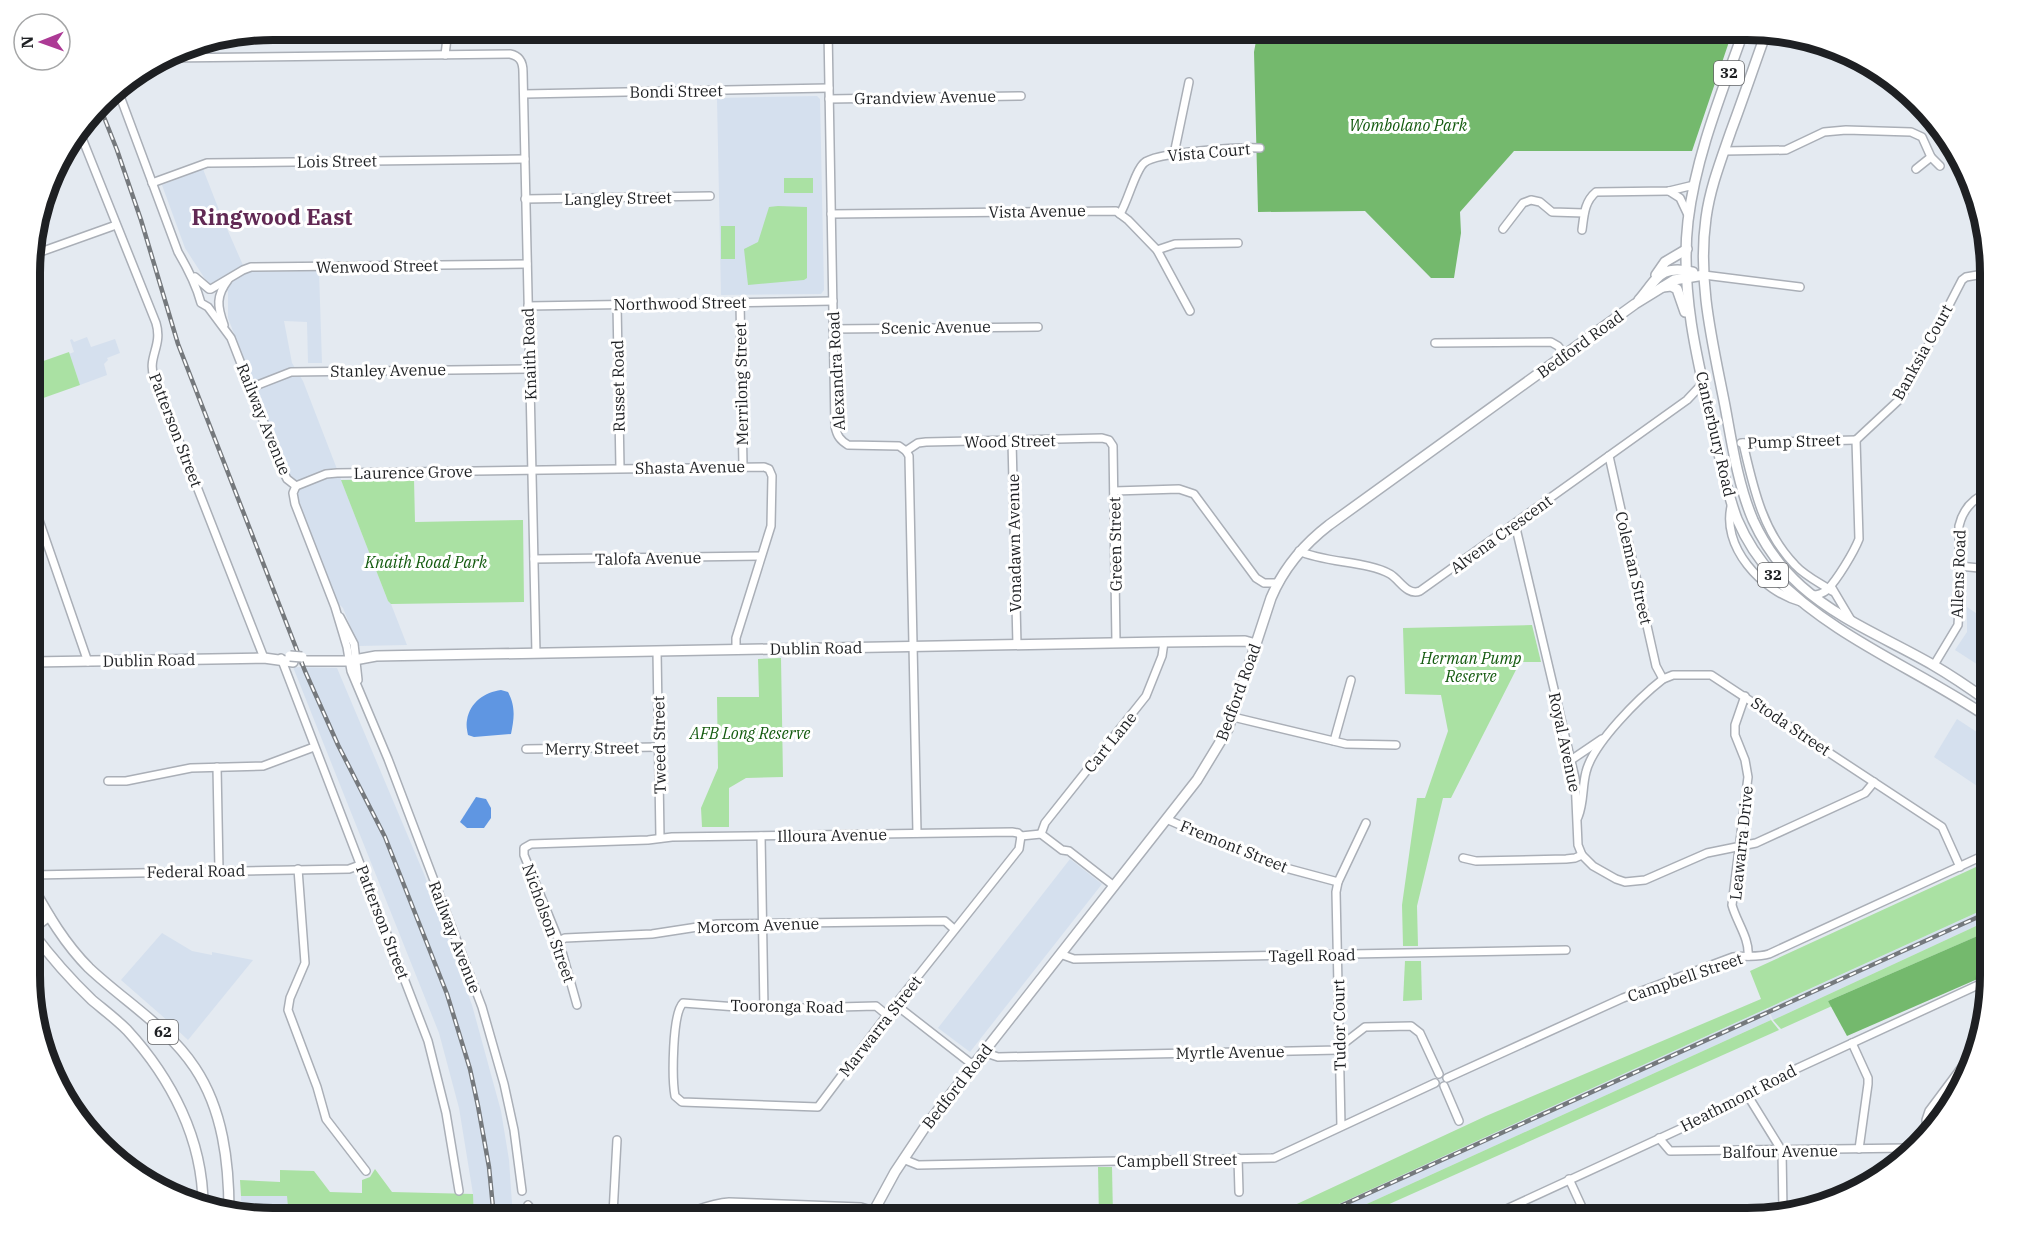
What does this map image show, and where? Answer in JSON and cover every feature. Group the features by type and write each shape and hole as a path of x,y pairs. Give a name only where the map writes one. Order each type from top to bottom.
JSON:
{"main road":[{"name":"Canterbury Road","path":"1741,40 1710,128 1694,185 1687,249 1689,311 1695,343 1707,403 1738,520 1760,559 1783,585 1806,604 1853,636 1979,712"},
{"name":"Canterbury Road","path":"1763,41 1724,151 1706,218 1704,275 1708,323 1745,498 1760,533 1792,577 1813,596 1852,622 1934,665 1979,695"},
{"name":"Bedford Road","path":"1635,304 1665,262 1687,249"},
{"path":"1655,278 1668,271 1704,275"},
{"name":"Bedford Road","path":"876,1208 903,1159 925,1127 1197,780 1233,717 1277,583 1299,551 1329,525 1635,304 1687,274"},
{"path":"1663,287 1671,286 1678,291 1695,343"},
{"name":"Dublin Road","path":"40,662 303,659 536,652 1116,642 1245,641 1256,644"},
{"path":"1926,680 1934,665"},
{"name":"62","path":"40,900 69,945 89,968 173,1041 195,1069 221,1128 228,1170 229,1203"},
{"path":"40,926 49,916"},
{"name":"62","path":"40,942 70,978 124,1028 163,1075 181,1108 194,1146 201,1196"}],"street":[{"path":"186,58 445,55 447,40"},
{"name":"Alexandra Road","path":"828,40 837,434 841,441 848,445 899,446 906,451"},
{"name":"Knaith Road","path":"445,55 510,54 518,57 523,66 536,652"},
{"path":"1174,154 1189,82"},
{"name":"Bondi Street","path":"524,93 829,88"},
{"name":"Grandview Avenue","path":"830,99 1021,96"},
{"path":"121,98 178,252 191,273 201,303 208,307 214,305 230,278"},
{"path":"1724,151 1786,150 1824,132 1857,130 1911,132 1917,134 1925,143 1931,157 1940,166"},
{"name":"Patterson Street","path":"82,141 159,334 159,341 152,360 154,377 265,658"},
{"name":"Vista Court","path":"1120,214 1137,173 1144,163 1155,157 1260,148"},
{"path":"1916,169 1931,157"},
{"name":"Lois Street","path":"152,183 207,163 525,159"},
{"path":"1582,230 1588,201 1596,192 1669,191 1694,185"},
{"path":"1669,191 1680,198 1689,217"},
{"name":"Langley Street","path":"525,199 710,196"},
{"path":"1503,229 1523,203 1531,200 1539,202 1552,212 1584,213"},
{"name":"Vista Avenue","path":"831,214 1110,210 1120,214"},
{"path":"1120,214 1157,250 1190,310"},
{"path":"41,252 116,225"},
{"path":"1157,250 1175,244 1238,243"},
{"name":"Wenwood Street","path":"210,289 251,267 527,264"},
{"path":"191,273 218,299"},
{"path":"1704,275 1800,286"},
{"name":"Banksia Court","path":"1856,440 1901,398 1962,280 1979,275"},
{"path":"200,295 210,289"},
{"name":"Railway Avenue","path":"218,299 225,330"},
{"name":"Northwood Street","path":"528,306 833,300"},
{"name":"Merrilong Street","path":"740,302 743,466"},
{"name":"Russet Road","path":"617,304 620,468"},
{"name":"Railway Avenue","path":"208,307 236,349 282,469 287,479 296,486 293,493 295,504 334,607 351,637 352,658 360,691 482,1007 504,1084 514,1130 522,1191"},
{"name":"Scenic Avenue","path":"833,329 1038,327"},
{"path":"1435,343 1551,342 1558,346 1564,355"},
{"name":"Stanley Avenue","path":"250,388 291,372 529,369"},
{"name":"Alvena Crescent","path":"1299,551 1390,574 1409,591 1416,593 1687,400 1703,383"},
{"path":"1687,400 1697,398 1707,403"},
{"name":"Wood Street","path":"906,451 918,443 926,442 1102,438 1109,440 1113,446"},
{"path":"1813,596 1831,588 1856,547 1858,539 1856,440"},
{"name":"Pump Street","path":"1732,443 1856,440"},
{"name":"Vonadawn Avenue","path":"1012,441 1017,645"},
{"name":"Canterbury Road","path":"1743,443 1755,495 1772,532 1793,564 1810,577 1831,588"},
{"name":"Green Street","path":"1113,446 1116,642"},
{"path":"906,451 909,456 917,833"},
{"name":"Coleman Street","path":"1609,456 1656,666 1663,679"},
{"name":"Shasta Avenue","path":"533,470 743,466 769,469 772,476 771,526 736,638 736,650"},
{"name":"Laurence Grove","path":"296,486 330,473 533,470"},
{"path":"1114,490 1179,489 1194,494 1256,578 1264,583 1277,583"},
{"name":"Allens Road","path":"1934,665 1958,625 1959,526 1962,514 1979,496"},
{"path":"1732,503 1728,514 1741,558 1765,584 1787,599 1806,604"},
{"path":"40,523 88,662"},
{"name":"Royal Avenue","path":"1515,524 1575,778 1578,845 1581,855"},
{"name":"Talofa Avenue","path":"534,559 761,556"},
{"path":"1959,566 1979,568"},
{"path":"1831,588 1852,622"},
{"name":"Cart Lane","path":"1041,834 1045,822 1146,696 1162,656 1164,642"},
{"name":"Tweed Street","path":"657,651 660,838"},
{"name":"Patterson Street","path":"286,658 314,747 428,1041 446,1113 459,1191"},
{"name":"Stoda Street","path":"1663,679 1678,675 1711,675 1745,696 1942,827 1960,867"},
{"path":"1571,760 1606,736 1663,679"},
{"path":"1334,741 1351,680"},
{"name":"Leawarra Drive","path":"1745,696 1735,725 1748,777 1732,905 1748,945 1748,956"},
{"path":"1233,717 1360,746 1396,745"},
{"path":"1577,819 1581,809 1586,771 1593,755 1606,736"},
{"path":"108,781 126,781 184,769 263,766 314,747"},
{"name":"Merry Street","path":"526,749 658,747"},
{"path":"217,767 219,870"},
{"path":"1462,858 1476,861 1566,859 1581,855 1604,874 1625,882 1633,882 1661,874 1707,853 1756,843 1865,793 1874,782"},
{"name":"Fremont Street","path":"1166,819 1271,864 1338,882"},
{"name":"Tudor Court","path":"1341,1126 1336,892 1338,882 1366,823"},
{"name":"Illoura Avenue","path":"531,844 761,836 1012,832 1021,836 1041,834"},
{"path":"1041,834 1062,850 1070,850 1114,886"},
{"path":"761,836 764,1009"},
{"name":"Marwarra Street","path":"682,1102 818,1107 954,929 1019,849 1021,836"},
{"name":"Nicholson Street","path":"531,844 524,848 524,855 559,941 577,1005"},
{"name":"Campbell Street","path":"1445,1082 1623,998 1734,957 1757,957 1769,954 1979,858"},
{"name":"Federal Road","path":"40,875 349,869 360,865"},
{"path":"298,869 305,963 290,998 288,1010 317,1087 326,1119 366,1171"},
{"name":"Morcom Avenue","path":"559,941 565,938 652,934 717,924 945,921 954,929"},
{"name":"Tagell Road","path":"1060,954 1074,959 1566,950"},
{"name":"Heathmont Road","path":"1508,1208 1748,1096 1798,1068 1852,1042 1979,985"},
{"name":"Tooronga Road","path":"682,1102 675,1096 673,1066 678,1010 683,1003 764,1009 876,1006 887,1015"},
{"path":"896,1005 973,1065"},
{"path":"1339,1050 1343,1044 1365,1028 1411,1026 1420,1033 1439,1074 1443,1074 1459,1121"},
{"path":"1852,1042 1868,1084 1859,1149"},
{"name":"Myrtle Avenue","path":"983,1052 998,1057 1339,1050"},
{"path":"1439,1074 1435,1083 1438,1086 1445,1082"},
{"path":"1926,1122 1929,1111 1956,1074"},
{"name":"Campbell Street","path":"903,1159 915,1165 924,1165 1274,1158 1435,1083"},
{"path":"1748,1096 1782,1151 1783,1205"},
{"name":"Balfour Avenue","path":"1659,1138 1670,1151 1902,1148"},
{"path":"613,1208 616,1140"},
{"path":"1238,1158 1239,1192"},
{"path":"1569,1179 1582,1208"},
{"path":"702,1208 729,1202 862,1208"}],"shaded area":[{"path":"455,40 697,40 454,44"},
{"path":"817,96 820,99 824,290 821,294 721,295 717,98"},
{"path":"203,169 246,272 319,271 322,363 308,363 307,322 284,321 292,363 303,381 407,645 358,646 343,608 336,601 228,318 228,291 207,282 185,248 162,185"},
{"path":"87,337 91,347 115,339 120,353 107,358 104,364 107,375 80,385 69,354 74,352 70,340 74,342"},
{"path":"1967,607 1979,615 1979,665 1955,650 1967,632"},
{"path":"293,667 337,668 424,874 472,1005 501,1111 509,1160 512,1208 474,1208 459,1108 439,1033"},
{"path":"1957,719 1979,733 1979,787 1934,757"},
{"path":"1070,859 1102,884 970,1052 938,1028"},
{"path":"1979,912 1979,925 1773,1020 1768,1008"},
{"path":"162,933 192,951 212,955 212,952 253,960 188,1040 121,980"},
{"path":"1766,1009 1771,1020 1358,1208 1330,1208"},
{"path":"241,1196 288,1196 289,1208 241,1206"}],"green space":[{"name":"Wombolano Park","path":"1256,40 1730,40 1692,151 1514,151 1460,212 1461,233 1454,278 1431,278 1365,211 1258,212 1254,52"},
{"path":"784,178 813,178 813,193 784,193"},
{"path":"769,207 807,207 807,278 748,285 744,249 758,242"},
{"path":"721,226 735,226 735,259 721,259"},
{"path":"69,352 80,385 40,399 40,362"},
{"name":"Knaith Road Park","path":"414,479 415,522 523,520 524,602 391,604 388,601 341,480"},
{"name":"Herman Pump Reserve","path":"1532,625 1541,662 1520,662 1451,798 1443,798 1417,906 1418,946 1403,946 1402,905 1417,798 1425,798 1448,731 1441,695 1405,694 1403,628"},
{"name":"AFB Long Reserve","path":"781,658 783,777 746,778 729,788 729,827 702,827 701,808 718,768 717,697 759,697 758,659"},
{"path":"1979,866 1979,912 1330,1208 1288,1208 1486,1116 1761,999 1750,971"},
{"path":"1979,925 1977,933 1979,935 1828,1001 1832,1006 1781,1029 1773,1020"},
{"path":"1979,935 1979,978 1847,1036 1828,1001"},
{"path":"1405,961 1421,961 1422,1000 1403,1001"},
{"path":"1771,1020 1779,1030 1380,1208 1358,1208"},
{"path":"1098,1167 1112,1167 1113,1208 1099,1208"},
{"path":"375,1169 392,1192 473,1194 474,1208 288,1208 287,1196 241,1196 240,1180 280,1182 280,1170 314,1171 330,1192 362,1193 362,1180 370,1177"}],"water":[{"path":"501,690 508,692 512,703 511,734 474,737 468,735 467,720 471,708 489,693"},
{"path":"476,797 486,799 491,808 491,818 484,828 467,828 460,822"}],"railway":[{"path":"103,115 141,220 178,344 305,671 338,745 385,837 447,994 470,1069 478,1106 489,1167 493,1208"},
{"path":"1336,1208 1979,917"}],"district":[{"name":"Ringwood East","path":"272,217"}]}
